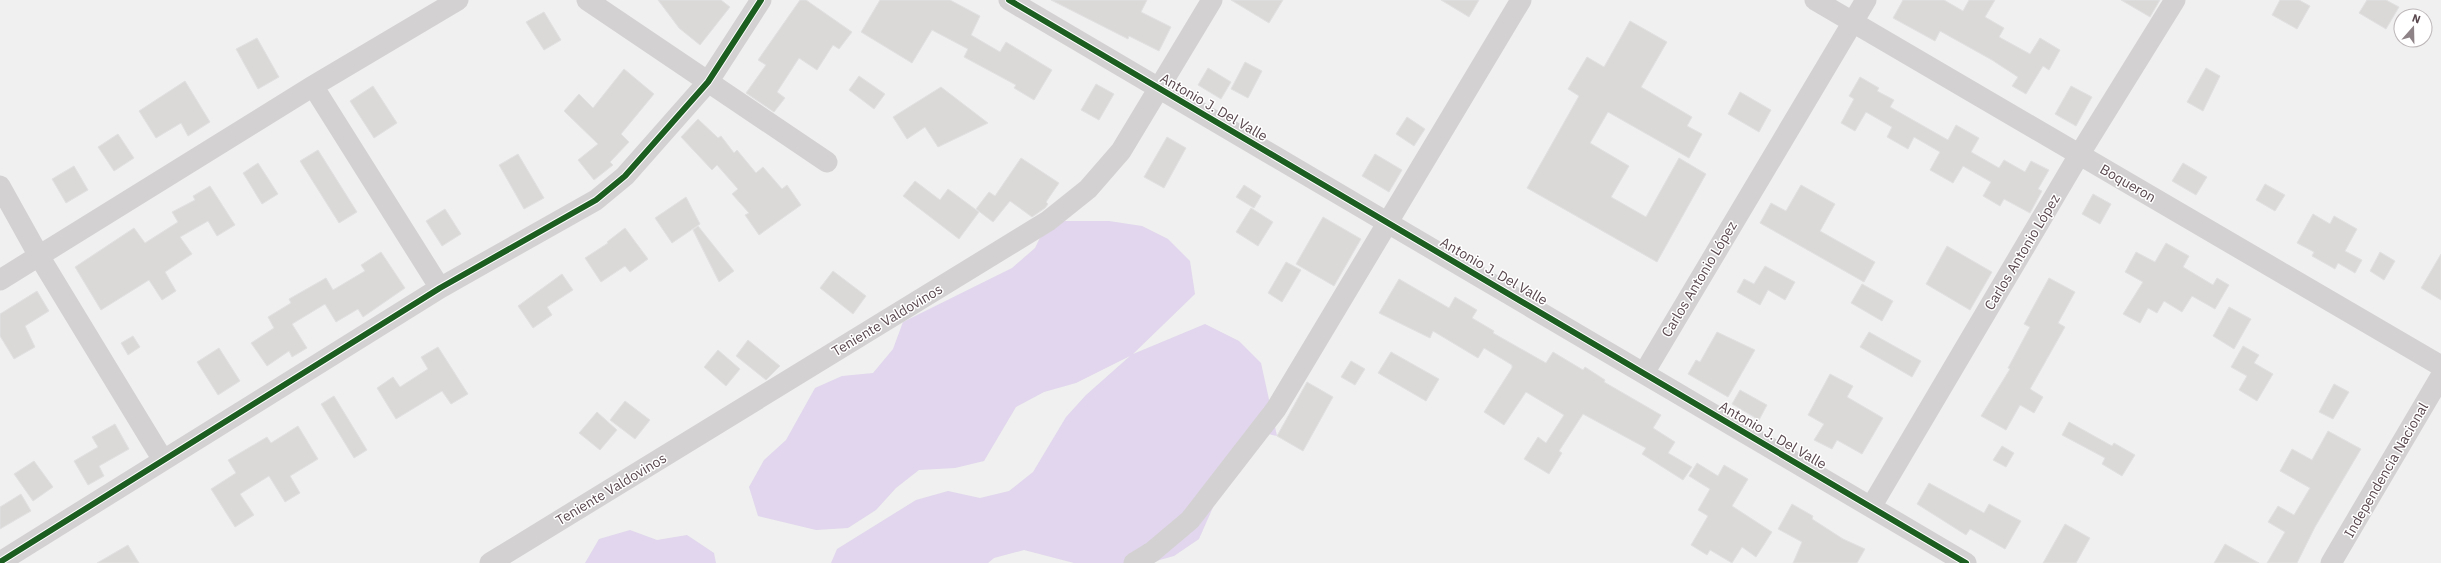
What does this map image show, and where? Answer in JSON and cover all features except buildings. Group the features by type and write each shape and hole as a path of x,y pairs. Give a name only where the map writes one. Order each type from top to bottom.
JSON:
{"street":[{"path":"0,280 313,86 458,0"},
{"path":"587,0 826,162"},
{"path":"0,562 440,288 596,200 625,176 708,82 760,0"},
{"name":"Antonio J. Del Valle","path":"1009,0 1966,563"},
{"name":"Teniente Valdovinos","path":"490,563 1048,221 1088,189 1121,151 1212,0"},
{"path":"1134,563 1152,552 1190,520 1276,409 1522,0"},
{"name":"Boqueron","path":"1815,0 2441,366"},
{"name":"Carlos Antonio López","path":"1644,373 1866,0"},
{"name":"Carlos Antonio López","path":"1872,507 2079,155 2176,0"},
{"path":"313,86 440,288"},
{"path":"0,186 39,256 163,460"},
{"name":"Independencia Nacional","path":"2331,563 2441,376"}],"shaded area":[{"path":"1048,221 1109,221 1142,226 1168,239 1190,261 1195,294 1133,354 1205,324 1239,341 1261,363 1277,436 1264,433 1225,480 1199,539 1174,556 1149,563 1074,563 1024,550 994,558 988,563 831,563 837,549 916,500 948,491 980,498 1009,491 1033,472 1066,417 1086,395 1130,356 1076,383 1044,392 1016,407 984,461 955,468 919,470 896,488 876,510 848,528 816,530 758,516 749,487 764,460 786,440 815,388 842,376 873,373 893,349 903,322 1012,268 1035,248"},
{"path":"630,530 657,540 687,535 714,553 716,563 585,563 599,539"}],"cycle path":[{"path":"0,562 440,288 596,200 625,176 708,82 761,0"},
{"path":"1009,0 1966,563"}]}
